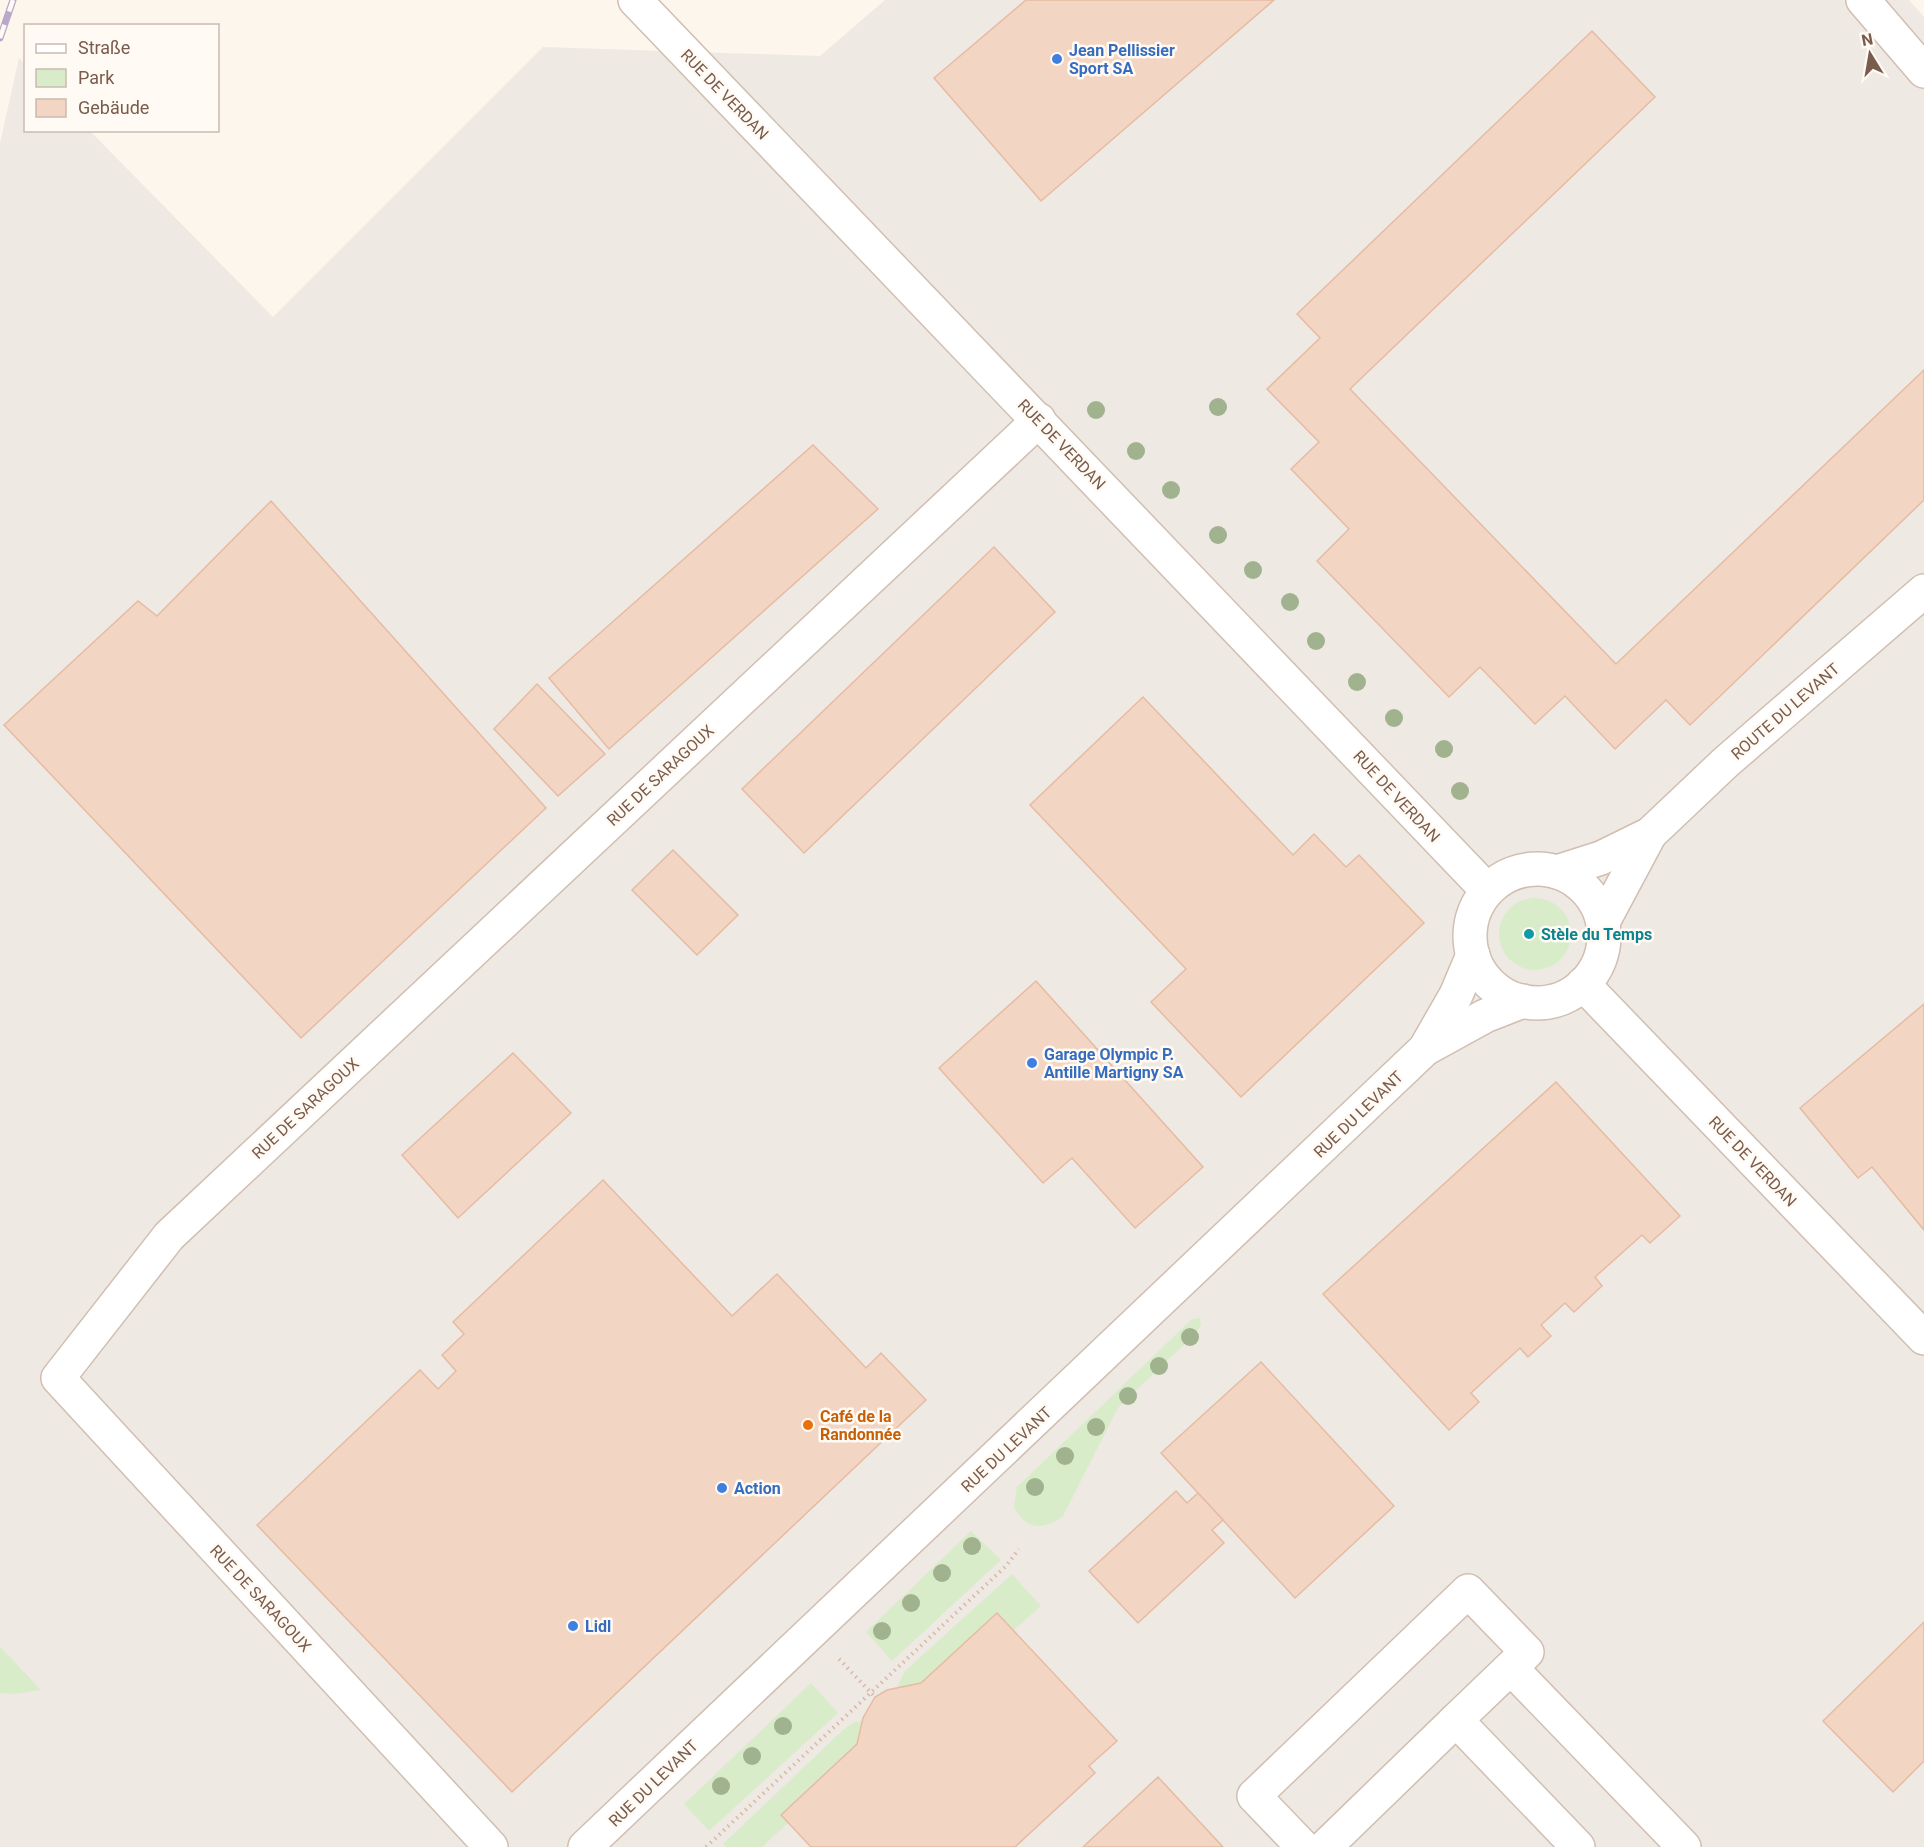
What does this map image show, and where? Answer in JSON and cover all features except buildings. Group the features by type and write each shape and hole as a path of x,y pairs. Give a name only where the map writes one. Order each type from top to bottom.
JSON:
{"street":[{"name":"RUE DE VERDAN","path":"635,0 1487,890"},
{"path":"1863,0 1924,71"},
{"name":"RUE DE SARAGOUX","path":"491,1847 58,1378 169,1236 1039,420"},
{"name":"ROUTE DU LEVANT","path":"1557,872 1601,858 1650,834 1726,762 1924,591"},
{"name":"ROUTE DU LEVANT","path":"1603,922 1650,834"},
{"path":"1538,868 1557,872 1570,878 1587,892 1603,922 1601,956 1582,984 1554,1000 1522,1001 1494,987 1480,971 1470,940 1472,919 1487,890 1515,872 1538,868"},
{"name":"RUE DU LEVANT","path":"1425,1049 1456,995 1473,955"},
{"name":"RUE DE VERDAN","path":"1582,984 1924,1338"},
{"name":"RUE DU LEVANT","path":"585,1847 1094,1366 1425,1049 1485,1016 1522,1001"},
{"path":"1302,1847 1254,1796 1468,1591 1527,1652 1325,1847"},
{"path":"1511,1668 1684,1847"},
{"path":"1456,1720 1578,1847"}],"path":[{"path":"706,1847 1006,1566 1019,1549"},
{"path":"835,1654 875,1697"}],"shaded area":[{"path":"885,0 1909,0 1924,17 1924,1847 0,1847 0,143 19,58 24,64 24,132 91,132 273,317 543,47 820,56"}],"green space":[{"path":"1535,898 1555,904 1565,914 1571,934 1565,954 1555,964 1535,970 1515,964 1505,954 1499,934 1505,914 1515,904"},
{"path":"1200,1318 1201,1326 1192,1337 1118,1408 1063,1516 1049,1524 1036,1526 1029,1524 1018,1515 1014,1507 1017,1487 1192,1319"},
{"path":"971,1531 1001,1560 892,1661 866,1632"},
{"path":"1012,1574 1041,1606 1013,1631 996,1613 921,1683 896,1689 905,1671"},
{"path":"0,1647 41,1690 14,1694 0,1693"},
{"path":"811,1683 838,1713 709,1831 684,1804"},
{"path":"863,1721 857,1744 781,1815 788,1823 762,1847 726,1847 723,1844 844,1729 854,1722"}],"railway":[{"path":"0,38 13,0"}],"place":[{"name":"Jean Pellissier Sport SA","path":"1057,59"},
{"name":"Stèle du Temps","path":"1529,934"},
{"name":"Garage Olympic P. Antille Martigny SA","path":"1032,1063"},
{"name":"Café de la Randonnée","path":"808,1425"},
{"name":"Action","path":"722,1488"},
{"name":"Lidl","path":"573,1626"}]}
